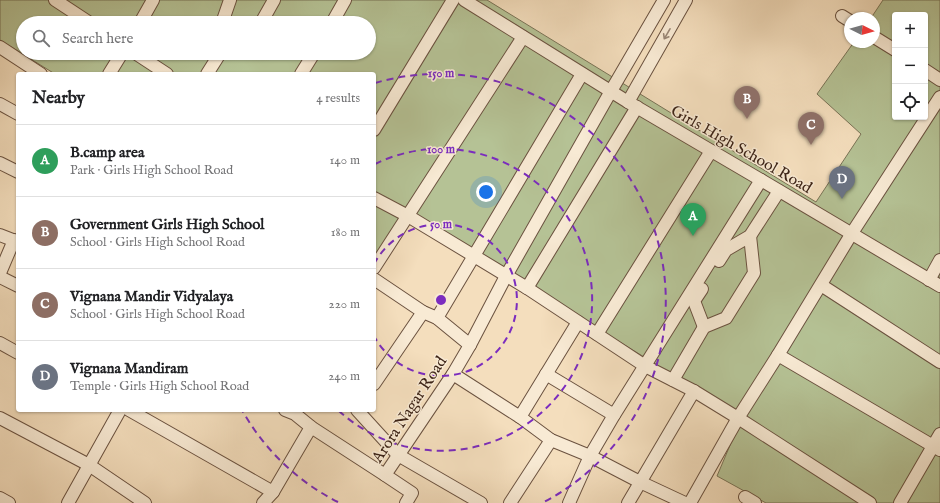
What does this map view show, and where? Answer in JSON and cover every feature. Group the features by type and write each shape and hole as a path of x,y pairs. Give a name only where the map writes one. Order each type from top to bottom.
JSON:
{"street":[{"path":"55,0 79,16"},
{"path":"144,16 154,0"},
{"path":"224,16 230,0"},
{"path":"266,16 274,0"},
{"path":"336,16 346,0"},
{"path":"376,127 453,0"},
{"name":"Girls High School Road","path":"464,0 632,105 940,286"},
{"name":"Arora Nagar Road","path":"406,503 412,493 385,475 453,374 506,276 664,0"},
{"path":"527,288 632,105 686,0"},
{"path":"376,265 523,37"},
{"path":"880,41 892,48"},
{"path":"0,47 16,58"},
{"path":"20,60 38,72"},
{"path":"110,72 118,60"},
{"path":"146,60 164,72"},
{"path":"208,72 217,60"},
{"path":"302,72 310,60"},
{"path":"928,72 940,80"},
{"path":"437,318 582,74"},
{"path":"690,503 738,418 778,356 852,234 940,97"},
{"path":"0,104 16,113"},
{"path":"597,334 711,151"},
{"path":"0,164 16,171"},
{"path":"569,503 590,456 614,415 761,180"},
{"path":"704,327 694,301 726,250 750,236 779,191"},
{"path":"376,199 408,216 527,288 645,366 694,391 870,503"},
{"path":"0,235 16,241 0,272"},
{"path":"673,380 704,327 726,318 754,273 750,236"},
{"path":"929,280 940,260"},
{"path":"0,277 16,285"},
{"path":"376,280 423,312 437,318 470,345"},
{"path":"820,285 940,362"},
{"path":"376,381 423,312"},
{"path":"520,418 578,322"},
{"path":"0,344 16,352"},
{"path":"778,356 936,448"},
{"path":"453,374 551,440 590,456 685,503"},
{"path":"546,374 614,415"},
{"path":"628,503 694,391"},
{"path":"68,503 119,412"},
{"path":"133,412 273,492"},
{"path":"291,412 311,427 385,475"},
{"path":"359,412 398,455 481,503"},
{"path":"0,418 89,465 145,503"},
{"path":"263,503 273,492 311,427"},
{"path":"900,503 936,448 940,434"},
{"path":"510,503 551,440"},
{"path":"0,498 9,503"}],"green space":[{"path":"0,0 487,0 816,202 861,134 817,94 850,48 880,48 880,12 875,12 883,0 940,0 940,503 766,503 717,476 742,417 406,211 376,257 376,72 52,72 32,60 376,60 376,16 16,16 16,50 0,40"}],"place":[{"name":"Government Girls High School","path":"747,119"},
{"name":"Vignana Mandir Vidyalaya","path":"811,145"},
{"name":"Vignana Mandiram","path":"842,199"},
{"name":"B.camp area","path":"693,236"}]}
